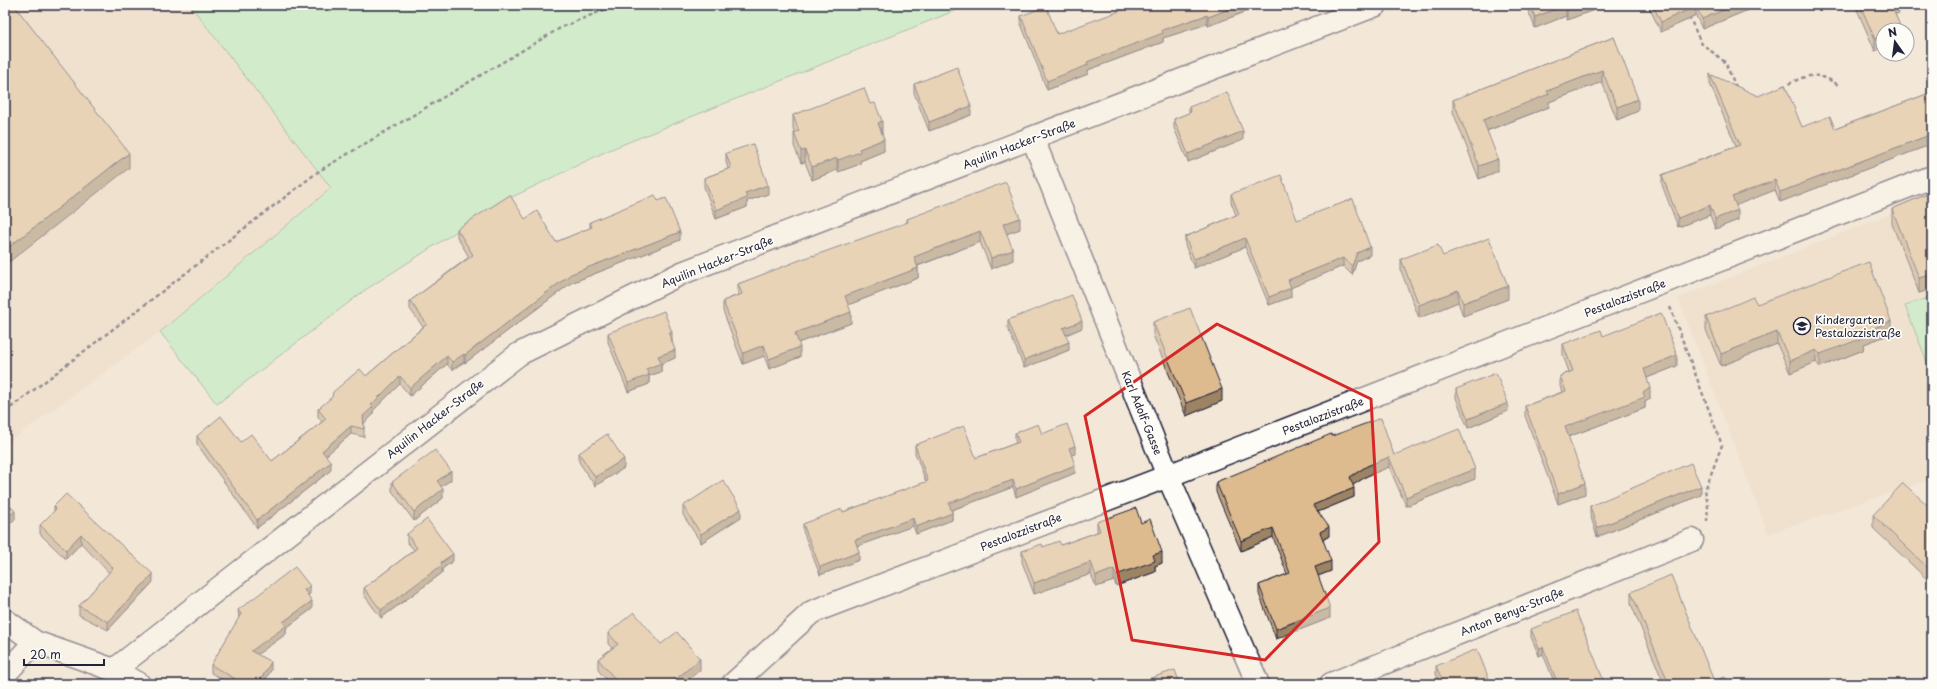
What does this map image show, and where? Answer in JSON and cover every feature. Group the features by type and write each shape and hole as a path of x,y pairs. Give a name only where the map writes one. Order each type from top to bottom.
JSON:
{"street":[{"name":"Aquilin Hacker-Straße","path":"114,670 519,354 682,273 1033,139 1376,5"},
{"name":"Karl Adolf-Gasse","path":"1033,139 1168,476 1258,684"},
{"name":"Pestalozzistraße","path":"733,684 812,612 1168,476 1932,177"},
{"name":"Anton Benya-Straße","path":"1331,684 1692,540"},
{"path":"5,620 34,642 114,670 139,684"},
{"path":"5,674 34,642"}],"path":[{"path":"5,412 319,171 562,28 616,5"},
{"path":"1687,11 1701,43 1725,62 1734,86 1740,89"},
{"path":"1780,88 1802,78 1813,75 1822,76 1838,85"},
{"path":"1661,284 1722,445 1706,490 1708,505 1707,520 1701,531 1692,540"}],"highlighted area":[{"path":"1217,324 1371,399 1379,542 1265,660 1132,640 1085,416"}],"shaded area":[{"path":"5,5 190,5 331,188 160,332 5,445"},
{"path":"1932,197 1932,479 1768,534 1678,298"}],"green space":[{"path":"190,5 969,5 609,150 506,200 365,290 217,404 160,332 331,188"},
{"path":"1932,296 1932,374 1905,306"}],"building":[{"path":"10,5 14,5 129,153 5,250 5,9"},
{"path":"1136,5 1240,5 1208,17 1207,15 1162,30 1163,33 1087,62 1088,65 1047,81 1021,16 1046,6 1057,34"},
{"path":"1530,5 1566,5 1535,17"},
{"path":"1566,5 1580,5 1567,10"},
{"path":"1653,5 1735,5 1702,19 1696,6 1661,22"},
{"path":"1860,5 1891,5 1898,22 1875,22 1875,39"},
{"path":"1614,37 1638,99 1617,107 1602,70 1547,91 1549,94 1483,120 1498,159 1479,166 1453,100"},
{"path":"957,67 971,106 929,122 914,84"},
{"path":"1710,74 1758,96 1785,85 1802,127 1830,116 1835,129 1932,92 1932,134 1780,192 1775,180 1732,197 1738,210 1715,219 1710,205 1678,218 1662,175 1740,145"},
{"path":"864,88 870,104 875,103 882,121 878,123 884,139 859,149 860,152 812,167 805,150 801,151 794,133 799,131 793,115"},
{"path":"1227,92 1243,131 1188,154 1174,119 1191,112 1189,107"},
{"path":"753,144 768,185 745,193 747,198 716,210 704,178 731,168 726,153"},
{"path":"1281,175 1297,220 1353,199 1370,247 1357,253 1352,266 1343,258 1288,280 1291,288 1269,297 1245,238 1194,259 1185,237 1239,214 1231,194"},
{"path":"1006,182 1020,218 1003,224 1013,250 991,258 980,231 914,257 918,268 845,296 851,312 795,333 800,347 769,359 764,345 743,353 723,301 742,294 738,284 813,255 908,222 907,219"},
{"path":"1932,192 1932,274 1919,278 1892,209"},
{"path":"510,195 525,219 537,211 556,242 592,227 590,222 655,195 658,201 666,198 680,232 571,274 465,355 464,354 452,362 447,356 410,388 400,376 371,405 373,407 363,416 364,429 351,426 322,451 331,462 257,520 197,436 221,416 241,442 251,434 272,461 326,419 318,409 332,397 333,392 360,369 366,376 427,324 410,301 473,255 457,229"},
{"path":"1489,238 1508,286 1463,303 1458,290 1419,305 1401,259 1438,245 1443,256"},
{"name":"Kindergarten Pestalozzistraße","path":"1869,262 1891,321 1864,332 1863,338 1820,354 1816,350 1790,361 1777,332 1721,354 1706,317 1753,297 1757,304"},
{"path":"1072,295 1082,321 1063,328 1069,342 1024,360 1008,320"},
{"path":"1190,308 1222,389 1186,403 1153,322"},
{"path":"664,311 672,332 669,333 675,350 658,356 661,363 646,369 649,375 628,383 608,333"},
{"path":"1661,313 1677,355 1644,369 1650,388 1643,393 1645,397 1565,427 1585,483 1558,494 1525,406 1566,391 1560,376 1573,371 1563,344 1601,330 1603,336"},
{"path":"1496,373 1508,403 1468,419 1456,389"},
{"path":"1381,418 1394,455 1459,429 1475,469 1406,497 1389,457 1367,466 1350,477 1354,488 1313,505 1329,527 1320,532 1331,561 1315,567 1330,608 1276,629 1259,585 1290,573 1273,528 1241,541 1216,482 1331,434 1332,436"},
{"path":"1038,424 1042,434 1067,424 1075,446 1069,448 1075,465 1016,489 1013,480 949,503 952,513 916,527 913,518 855,540 859,552 820,567 803,524 842,509 843,512 928,481 915,445 964,426 976,458 1019,442 1015,433"},
{"path":"607,434 624,459 595,477 579,453"},
{"path":"435,450 451,471 437,481 443,489 414,512 392,482"},
{"path":"1691,463 1701,486 1597,528 1590,506"},
{"path":"723,480 741,509 701,534 683,506"},
{"path":"1903,483 1932,509 1932,572 1873,515"},
{"path":"66,494 153,574 108,622 79,606 113,568 81,534 66,550 40,525 56,509 54,506"},
{"path":"5,501 15,511 5,520"},
{"path":"1136,508 1141,523 1150,519 1162,552 1153,555 1155,561 1116,575 1114,569 1096,576 1091,562 1034,583 1022,551 1042,544 1043,547 1059,541 1061,545 1100,531 1097,522"},
{"path":"427,519 453,554 441,562 442,565 381,610 364,588 417,548 407,534"},
{"path":"295,567 310,586 304,590 312,601 283,622 286,626 251,651 271,662 258,684 244,684 211,665 241,614 238,610"},
{"path":"1671,575 1714,681 1725,677 1728,684 1669,684 1631,592"},
{"path":"1576,611 1605,684 1558,684 1543,647 1539,648 1531,629"},
{"path":"634,612 661,644 677,632 700,659 670,684 609,684 615,679 598,659 618,644 608,633"},
{"path":"1477,649 1491,684 1444,684 1436,666"},
{"path":"1175,670 1180,684 1147,684 1145,680"}],"place":[{"name":"Kindergarten Pestalozzistraße","path":"1802,326"}]}
